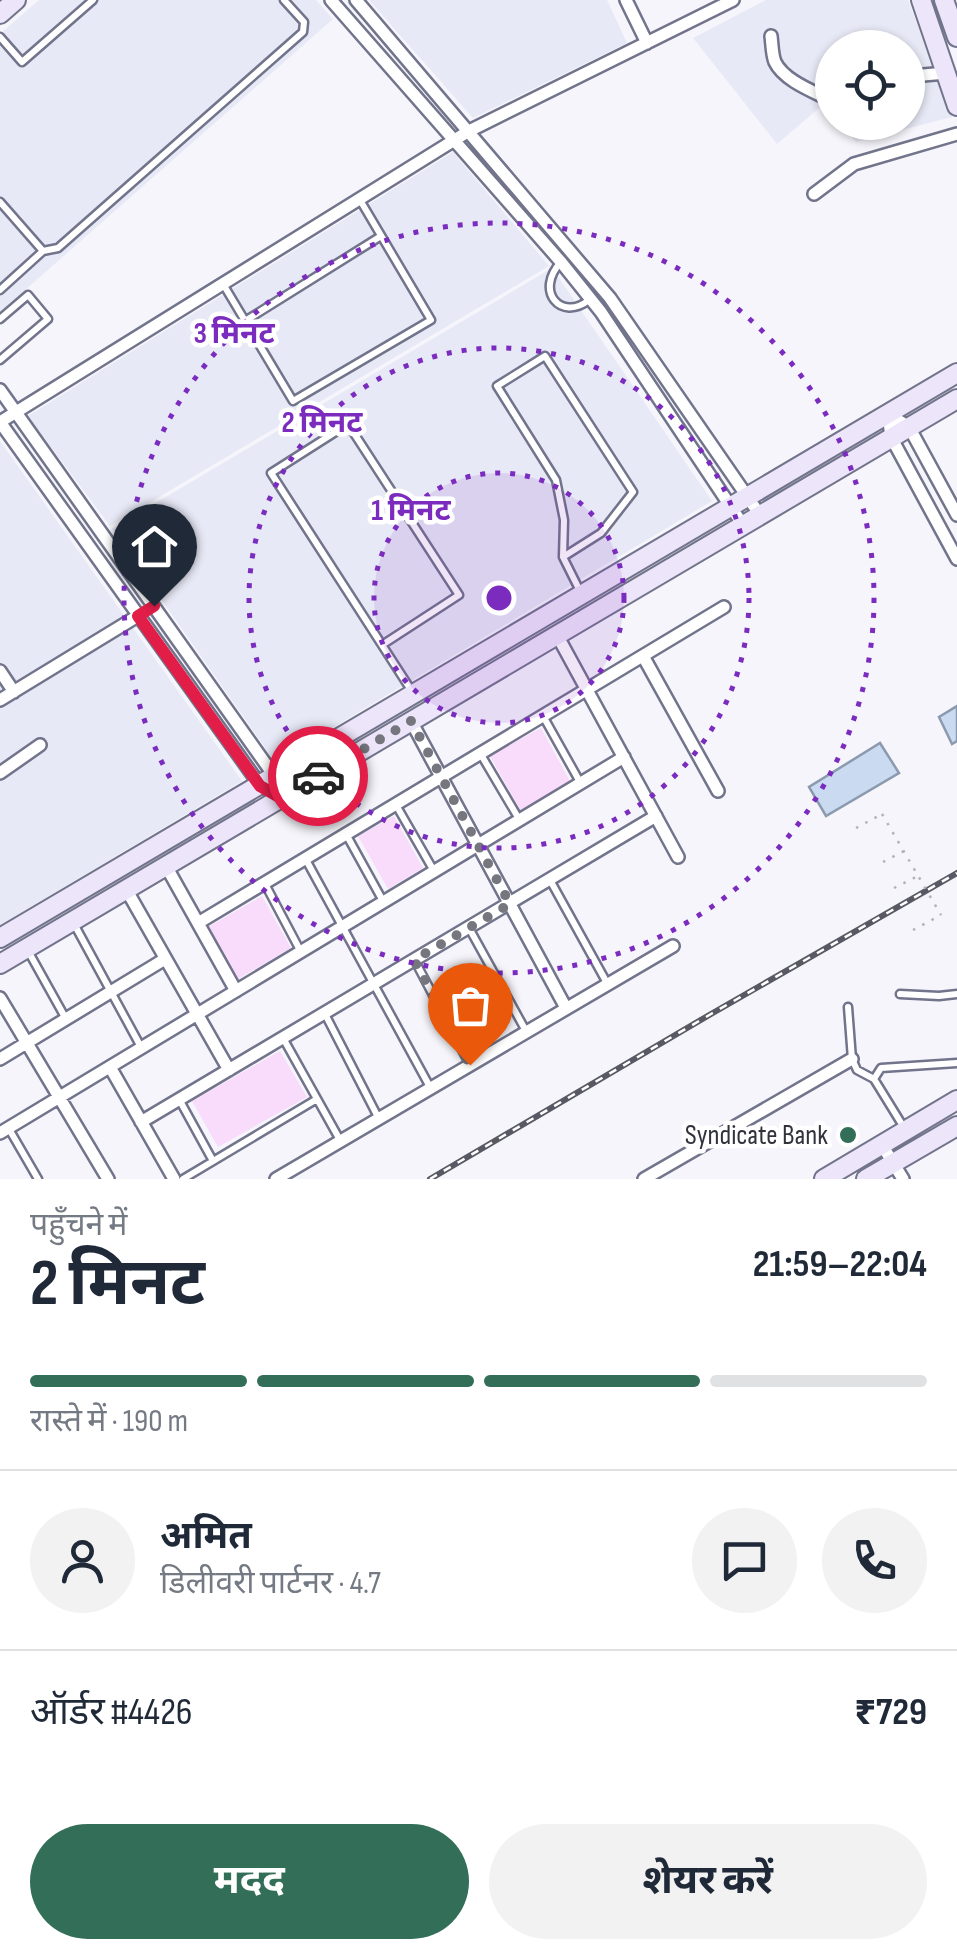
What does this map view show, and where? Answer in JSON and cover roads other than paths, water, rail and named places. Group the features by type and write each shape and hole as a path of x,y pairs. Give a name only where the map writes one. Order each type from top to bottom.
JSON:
{"street":[{"path":"0,14 16,0"},
{"path":"331,0 561,262 740,501 760,515"},
{"path":"356,0 610,298 740,501 743,525"},
{"path":"626,0 647,43"},
{"path":"281,798 138,616 0,422 470,131 733,0"},
{"path":"921,0 957,106"},
{"path":"944,0 957,37"},
{"path":"771,36 776,62 783,71 815,92"},
{"path":"925,74 946,72"},
{"path":"814,194 854,164 957,134"},
{"path":"2,932 268,781 957,373"},
{"path":"0,390 154,606 268,781"},
{"path":"0,964 957,399"},
{"path":"888,414 909,427 957,515"},
{"path":"888,414 891,437 957,559"},
{"path":"87,544 116,552"},
{"path":"0,700 154,606"},
{"path":"198,923 724,607"},
{"path":"557,634 678,857"},
{"path":"643,656 718,791"},
{"path":"0,671 14,692"},
{"path":"411,721 566,1008"},
{"path":"0,773 40,744"},
{"path":"4,1131 624,757"},
{"path":"141,1122 656,816"},
{"path":"166,866 236,991"},
{"path":"126,889 229,1070"},
{"path":"276,1179 673,946"},
{"path":"0,1059 166,959"},
{"path":"0,998 108,1179"},
{"path":"645,1179 852,1059"},
{"path":"110,1067 174,1179"},
{"path":"824,1179 957,1100"},
{"path":"866,1179 898,1171 957,1126"},
{"path":"882,1145 898,1171"}],"lane":[{"path":"0,37 22,62 93,0"},
{"path":"0,290 43,251 58,248 303,32 304,22 284,0"},
{"path":"223,284 293,401 431,320 359,199"},
{"path":"0,202 43,251"},
{"path":"245,321 381,236"},
{"path":"561,262 550,276 550,292 567,308 576,308 590,299"},
{"path":"0,319 28,295 48,319 0,360"},
{"path":"563,557 602,533 633,492 546,356 497,386 556,480 564,520 563,557 582,594"},
{"path":"382,645 458,595 348,424 272,473 382,645 414,694"},
{"path":"543,716 580,783"},
{"path":"480,753 520,820"},
{"path":"396,804 434,871"},
{"path":"346,834 384,902"},
{"path":"306,858 430,1088"},
{"path":"550,880 608,984"},
{"path":"264,883 301,952"},
{"path":"72,921 142,1048"},
{"path":"468,928 527,1032"},
{"path":"26,948 66,1018"},
{"path":"414,960 470,1065"},
{"path":"900,994 957,994"},
{"path":"848,1007 852,1059 858,1070 874,1079 906,1130"},
{"path":"324,1013 379,1118"},
{"path":"283,1038 340,1141"},
{"path":"874,1079 880,1068 957,1063"},
{"path":"183,1179 317,1099"},
{"path":"179,1100 213,1161"},
{"path":"4,1131 38,1179"}],"railway":[{"path":"430,1179 957,873"}],"place":[{"name":"Syndicate Bank","path":"848,1135"}]}
